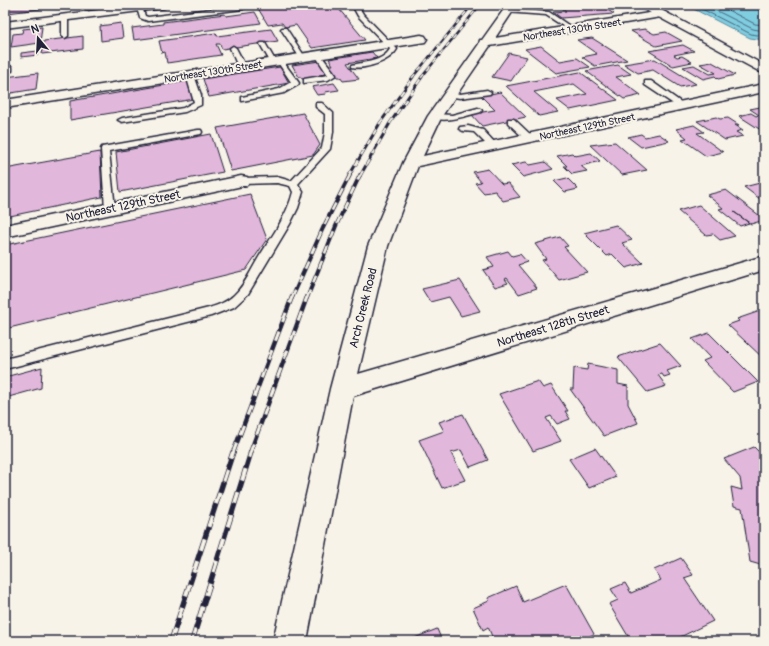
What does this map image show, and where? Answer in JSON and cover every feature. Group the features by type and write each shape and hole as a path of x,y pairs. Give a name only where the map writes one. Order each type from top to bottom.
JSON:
{"street":[{"path":"5,25 164,5"},
{"path":"644,5 764,70"},
{"name":"Arch Creek Road","path":"290,641 342,389 378,246 410,163 435,116 509,8"},
{"name":"Northeast 130th Street","path":"484,43 661,14"},
{"name":"Northeast 130th Street","path":"5,104 422,39"},
{"name":"Northeast 129th Street","path":"410,163 764,88"},
{"name":"Northeast 129th Street","path":"5,231 241,181"},
{"name":"Northeast 128th Street","path":"342,389 764,263"}],"lane":[{"path":"140,8 142,17 148,19 243,7 246,5"},
{"path":"354,66 384,59 393,52 394,49 387,44 360,15 355,5"},
{"path":"509,8 528,13 547,13 571,29"},
{"path":"65,18 65,36"},
{"path":"284,29 302,57"},
{"path":"245,99 281,91 295,83 263,44"},
{"path":"233,48 242,67"},
{"path":"307,81 328,78 332,75 318,55"},
{"path":"122,120 185,110 194,106 198,103 197,95 190,75"},
{"path":"648,83 682,105"},
{"path":"449,94 460,96 487,92"},
{"path":"293,184 326,149 329,132 329,112 319,106"},
{"path":"435,116 452,117 478,110"},
{"path":"510,121 529,138"},
{"path":"463,129 472,127 477,129 493,146"},
{"path":"110,209 105,148 198,132"},
{"path":"5,364 227,306 239,297 247,287 281,230 296,200 298,192 293,184 277,180 241,181"}],"water":[{"path":"686,5 764,5 764,40 750,38"}],"building":[{"path":"9,5 41,5 40,9 7,13"},
{"path":"256,5 349,5 350,7 338,8 365,40 312,48 296,25 285,27 282,23 268,25"},
{"path":"558,5 600,5 614,14 561,18 553,12 566,11"},
{"path":"255,12 261,23 134,40 132,28 163,24 163,22 225,14 226,16"},
{"path":"121,23 123,38 101,41 100,26"},
{"path":"42,27 40,43 11,47 13,34 22,33 23,29"},
{"path":"271,29 278,41 222,49 220,44 216,44 221,55 167,63 165,52 162,53 159,41 216,33 217,36"},
{"path":"645,29 654,34 666,32 682,41 656,46 631,31"},
{"path":"83,36 83,49 42,54 44,41"},
{"path":"592,38 627,60 595,66 582,57 597,54 577,40"},
{"path":"683,45 694,51 674,55 677,57 682,56 692,62 673,66 649,51"},
{"path":"541,46 560,61 577,58 590,67 556,73 525,49"},
{"path":"38,51 38,55 21,57 21,53"},
{"path":"372,52 377,58 347,63 359,79 343,81 340,77 337,77 329,65 333,65 329,59"},
{"path":"509,53 527,57 511,81 492,77"},
{"path":"655,59 696,84 680,87 653,70 638,73 624,64"},
{"path":"320,61 326,74 319,75 320,77 302,79 299,77 292,65"},
{"path":"712,62 735,75 718,79 715,76 703,79 683,67 694,65 710,74 716,73 700,64"},
{"path":"618,65 631,74 616,77 641,95 624,99 586,71"},
{"path":"280,67 289,83 209,97 203,79"},
{"path":"580,72 618,100 570,110 557,100 587,94 574,84 534,92 558,112 539,116 506,86"},
{"path":"38,73 36,89 5,94 5,77"},
{"path":"188,81 194,99 70,120 70,101"},
{"path":"334,83 339,90 325,92 326,94 317,95 312,87"},
{"path":"500,92 526,117 482,126 471,114 495,110 481,96"},
{"path":"760,107 764,110 764,132 739,116 751,113 756,116 759,115 750,109"},
{"path":"303,113 320,145 313,155 231,171 217,128"},
{"path":"716,117 720,119 728,118 739,125 735,125 743,130 736,132 743,136 725,140 697,121"},
{"path":"694,125 704,132 697,133 723,152 706,156 682,139 687,138 676,129"},
{"path":"211,134 223,172 120,192 116,152"},
{"path":"641,134 645,137 659,134 669,141 641,147 628,137"},
{"path":"615,142 647,170 622,175 590,145"},
{"path":"100,152 102,197 5,217 5,169"},
{"path":"572,153 575,156 591,153 600,161 581,166 587,171 572,174 564,166 567,166 557,156"},
{"path":"526,162 530,165 545,162 553,169 523,177 511,165"},
{"path":"488,169 502,184 508,183 520,197 503,201 495,191 484,193 475,183 481,182 473,172"},
{"path":"567,178 578,189 565,192 554,181"},
{"path":"764,182 764,202 744,187"},
{"path":"726,190 764,220 751,224 734,212 749,223 740,226 719,209 723,208 707,195"},
{"path":"250,194 267,239 246,270 5,329 5,245"},
{"path":"699,205 735,236 720,240 713,234 706,235 678,211"},
{"path":"616,225 632,240 622,243 643,263 626,268 612,254 607,256 584,233"},
{"path":"560,237 568,246 564,247 587,272 559,280 542,260 546,259 535,244"},
{"path":"508,251 512,256 520,254 527,262 518,265 537,288 519,294 507,278 505,279 508,283 495,287 483,270 494,267 487,257"},
{"path":"460,280 480,311 461,316 449,297 430,302 422,289"},
{"path":"763,310 764,359 728,325 739,321 737,319"},
{"path":"709,333 758,382 733,392 703,361 710,358 692,339"},
{"path":"660,343 681,366 667,371 670,375 664,377 662,374 658,375 666,386 647,392 618,357"},
{"path":"588,364 618,370 618,384 628,386 628,404 638,423 604,436 570,389 573,389 574,368 587,370"},
{"path":"42,367 41,388 5,398 5,377"},
{"path":"538,381 543,388 551,385 568,411 565,411 570,419 557,424 551,416 546,418 561,441 533,451 499,394"},
{"path":"463,414 488,460 470,467 461,450 451,453 465,480 442,488 419,440 444,431 439,422"},
{"path":"754,447 764,457 764,566 750,562 742,508 734,506 731,487 742,490 740,478 724,459"},
{"path":"595,448 616,477 589,488 569,459"},
{"path":"681,558 693,575 684,578 713,621 672,641 631,641 609,604 618,600 611,589 625,583 631,593 661,580 654,570"},
{"path":"566,584 594,634 579,641 494,641 488,627 483,630 473,608 489,601 488,598 516,586 523,602"},
{"path":"437,629 442,641 407,641"}],"railway":[{"path":"412,78 472,5"},
{"path":"421,78 480,5"},
{"path":"349,176 380,123 413,77"},
{"path":"360,176 390,123 422,77"},
{"path":"292,298 323,228 350,175"},
{"path":"307,298 336,226 360,175"},
{"path":"233,453 292,297"},
{"path":"250,453 307,297"},
{"path":"171,641 233,452"},
{"path":"192,641 251,452"}]}
